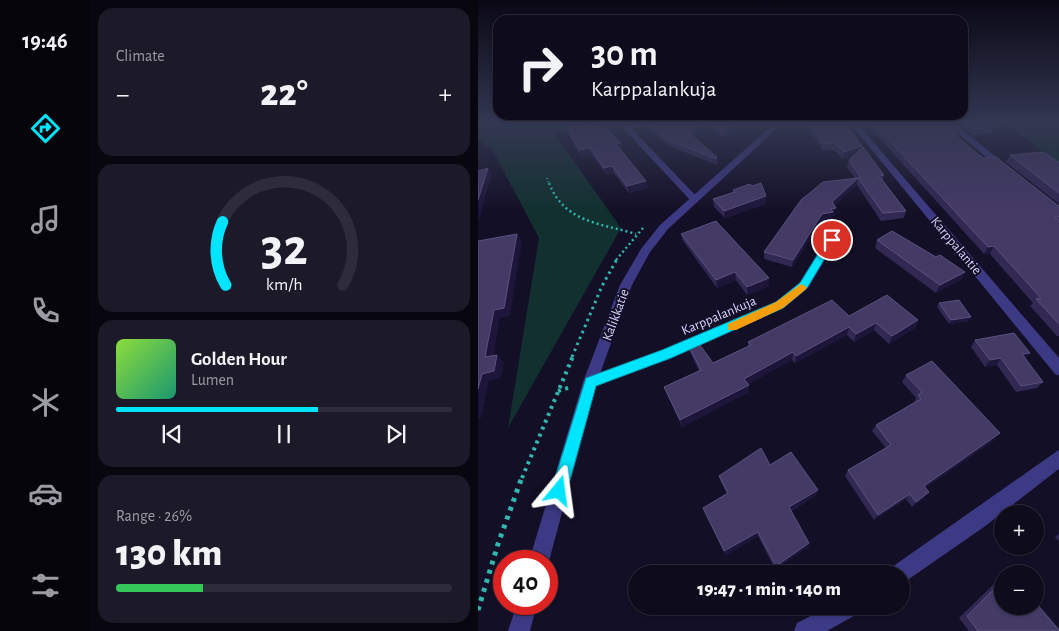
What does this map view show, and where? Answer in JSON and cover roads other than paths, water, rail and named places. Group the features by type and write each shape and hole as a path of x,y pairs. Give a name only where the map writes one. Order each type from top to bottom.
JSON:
{"street":[{"path":"649,151 695,200"},
{"name":"Kalikkatie","path":"542,550 590,382 626,285 645,251 664,227 749,151"},
{"name":"Karppalantie","path":"877,151 1060,370"},
{"path":"984,151 1008,171"},
{"name":"Karppalankuja","path":"590,382 667,354 780,305 804,285 832,240"},
{"path":"910,566 1060,457"},
{"path":"519,631 524,615"},
{"path":"805,631 835,615"}]}
